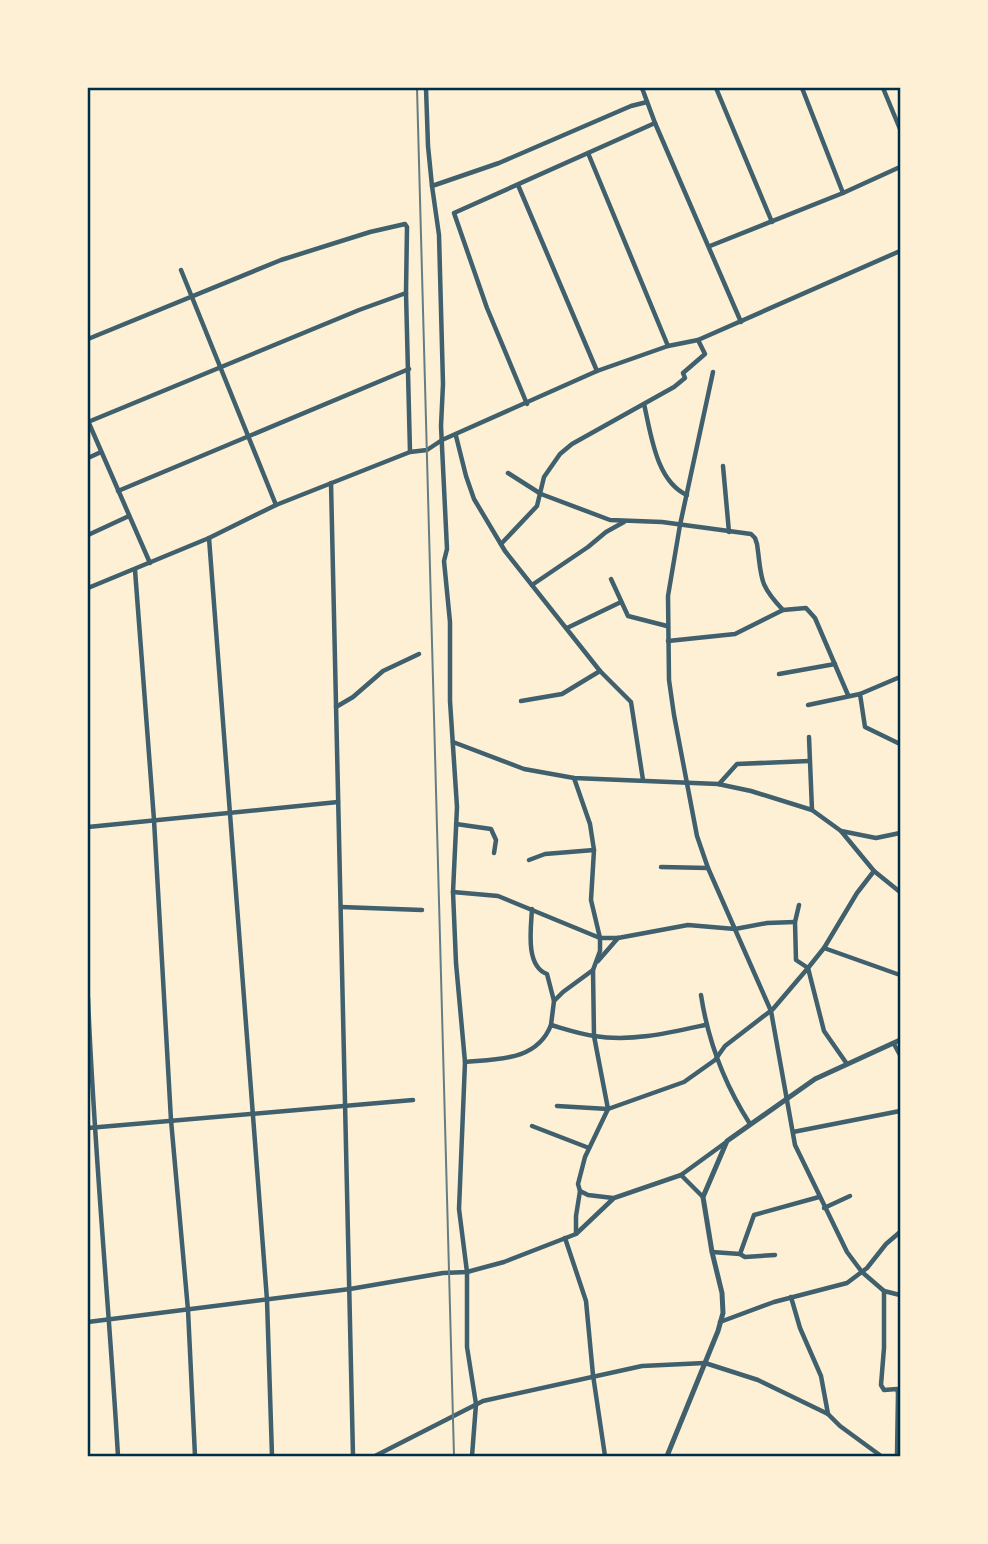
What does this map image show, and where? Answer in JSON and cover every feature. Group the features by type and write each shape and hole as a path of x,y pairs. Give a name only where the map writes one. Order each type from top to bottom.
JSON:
{"street":[{"path":"426,88 428,146 439,235 442,440 456,778 453,892 465,1062 459,1209 467,1272 467,1347 476,1404 472,1457"},
{"path":"642,88 654,123 741,322"},
{"path":"716,88 772,222"},
{"path":"802,88 843,193"},
{"path":"883,88 901,130"},
{"path":"432,186 499,163 631,106 647,102"},
{"path":"527,404 487,308 454,215 456,211 654,123"},
{"path":"588,153 668,346"},
{"path":"710,246 901,167"},
{"path":"518,185 597,371"},
{"path":"88,339 281,260 404,224 407,227 410,452"},
{"path":"88,588 209,538 276,505 410,452 427,450 442,440 597,371 668,346 698,340 901,251"},
{"path":"181,270 276,505"},
{"path":"150,563 88,421 219,366 406,293"},
{"path":"501,544 537,506 544,477 560,454 670,391 685,378 683,373 705,354 698,340"},
{"path":"118,491 409,369"},
{"path":"713,372 680,524 668,596 667,626 672,703 697,836 708,868 771,1011 786,1100 799,1155 847,1252 862,1272 884,1291 901,1295"},
{"path":"644,404 653,442 666,476 674,487 687,495"},
{"path":"456,436 474,499 501,544 600,671 631,702 643,780"},
{"path":"88,458 101,452"},
{"path":"723,466 729,533"},
{"path":"508,473 541,494 610,520 680,524 751,534 755,538 763,585 783,610"},
{"path":"331,484 353,1457"},
{"path":"88,536 129,516"},
{"path":"532,585 606,532 626,521"},
{"path":"209,538 267,1300 272,1457"},
{"path":"135,570 154,820 171,1120 188,1310 195,1457"},
{"path":"611,579 628,616 667,626"},
{"path":"567,628 621,602"},
{"path":"668,641 734,634 783,610 806,608 812,612 848,695"},
{"path":"336,707 353,697 383,670 419,653"},
{"path":"779,674 835,664"},
{"path":"521,701 562,694 586,682 600,671"},
{"path":"808,705 860,694 901,677"},
{"path":"860,694 865,727 901,744"},
{"path":"809,737 812,810"},
{"path":"453,742 524,769 574,778 718,784 812,810 841,831 874,871 901,892"},
{"path":"718,784 737,764 809,761"},
{"path":"574,778 590,824 594,850 592,900 600,938 598,961"},
{"path":"88,827 338,802"},
{"path":"456,824 491,829 496,840 494,853"},
{"path":"841,831 876,838 901,833"},
{"path":"529,860 545,854 594,850"},
{"path":"661,867 708,868"},
{"path":"557,1106 608,1109 684,1082 718,1057 725,1046 771,1011 808,968 874,871"},
{"path":"453,892 498,896 600,938 618,938 688,925 735,929 767,923 795,922"},
{"path":"799,905 795,922 796,960 808,968 824,1031 847,1064"},
{"path":"341,907 422,910"},
{"path":"465,1062 512,1058 529,1052 541,1043 551,1025 554,1001 547,974 538,969 534,960 532,909"},
{"path":"554,1001 593,970 618,938"},
{"path":"824,948 901,975"},
{"path":"576,1234 580,1191 578,1184 589,1148 608,1109 594,1036 593,970"},
{"path":"701,995 705,1026 734,1100 750,1124"},
{"path":"88,998 90,1127 110,1320 118,1457"},
{"path":"551,1025 594,1036 649,1037 705,1026"},
{"path":"88,1322 350,1289 443,1273 467,1272 504,1262 576,1234 614,1198 681,1175 815,1079 901,1040"},
{"path":"894,1044 901,1055"},
{"path":"90,1127 412,1100"},
{"path":"793,1132 901,1111"},
{"path":"532,1126 589,1148"},
{"path":"667,1457 723,1312 722,1293 703,1196 727,1141"},
{"path":"681,1175 703,1196"},
{"path":"580,1191 588,1195 614,1198"},
{"path":"824,1208 850,1196"},
{"path":"740,1254 754,1215 819,1197"},
{"path":"720,1322 791,1297 847,1283 862,1272 886,1244 901,1232"},
{"path":"565,1238 586,1301 605,1457"},
{"path":"712,1252 740,1254 745,1257 775,1255"},
{"path":"884,1291 881,1385 884,1390 899,1388 897,1457"},
{"path":"791,1297 800,1328 821,1376 828,1414"},
{"path":"375,1457 476,1404 593,1375 642,1366 705,1363 758,1380 828,1414 881,1457"}],"railway":[{"path":"417,88 454,1456"}]}
